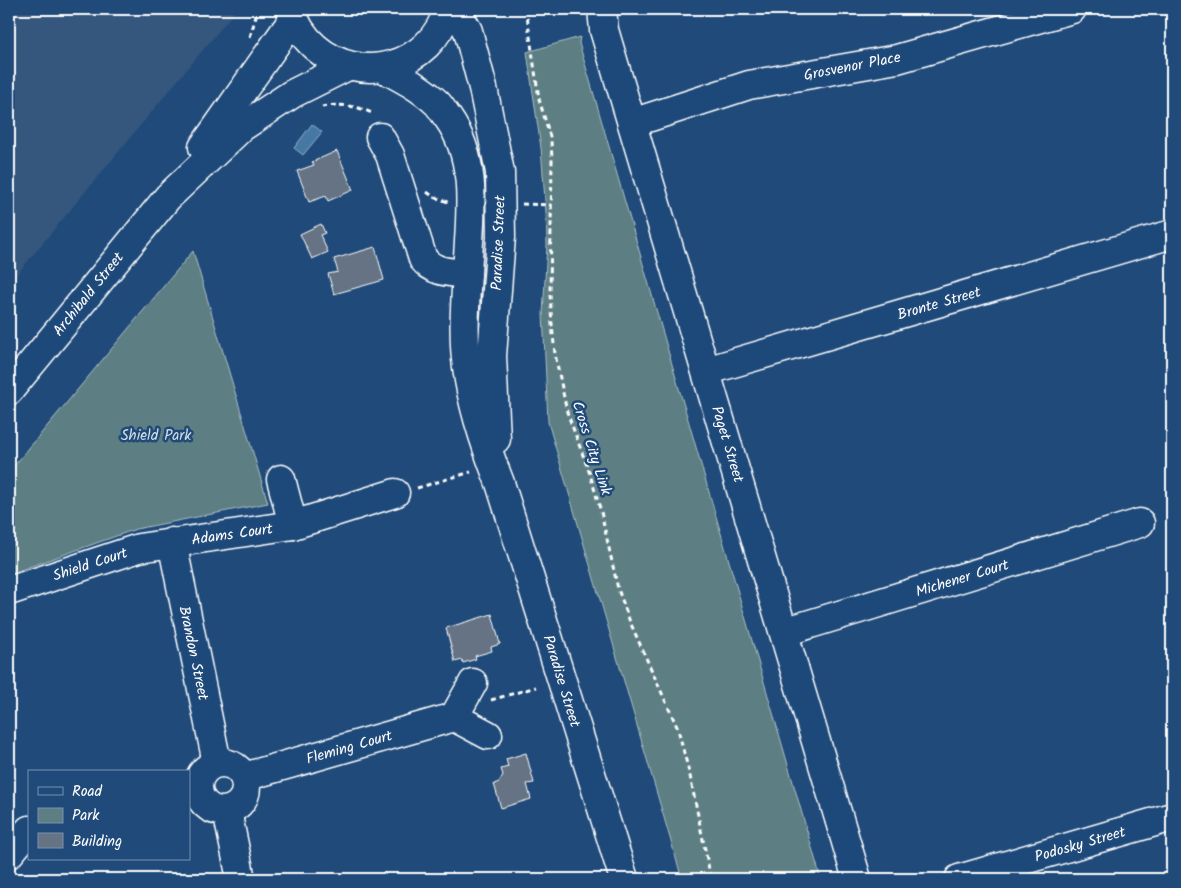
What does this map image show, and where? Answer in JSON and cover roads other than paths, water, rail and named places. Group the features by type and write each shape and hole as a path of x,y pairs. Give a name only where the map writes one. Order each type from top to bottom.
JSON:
{"street":[{"path":"292,14 307,40 326,56 348,66 372,69 383,68 416,55 432,40 445,21 448,9"},
{"name":"Paradise Street","path":"456,9 468,31 483,88 500,172 501,237 492,356 494,416 500,483"},
{"name":"Paget Street","path":"602,9 604,30 857,879"},
{"name":"Grosvenor Place","path":"632,123 749,85 897,59 1072,9"},
{"name":"Archibald Street","path":"9,391 168,197 292,14"},
{"name":"Archibald Street","path":"168,197 242,127 292,94 348,66"},
{"name":"Paradise Street","path":"383,68 418,87 438,104 456,129 465,152 470,179 471,203 465,303 466,366 481,434 500,483 624,879"},
{"name":"Paradise Street","path":"380,137 393,164 423,259 430,267 467,274"},
{"name":"Bronte Street","path":"706,371 1172,234"},
{"name":"Adams Court","path":"280,479 293,524"},
{"name":"Adams Court","path":"172,542 293,524 395,493"},
{"name":"Michener Court","path":"784,632 1140,523"},
{"name":"Shield Court","path":"9,591 139,548 172,542"},
{"name":"Brandon Street","path":"172,542 217,763"},
{"path":"480,692 454,717 488,735"},
{"name":"Fleming Court","path":"244,777 454,717"},
{"path":"217,763 226,763 234,766 244,777 246,790 241,802 227,810 216,811 208,807 193,790 207,767 217,763"},
{"path":"227,810 240,879"},
{"name":"Podosky Street","path":"959,879 1172,817"},
{"path":"9,854 28,831"}],"park label":[{"name":"Shield Park","path":"156,435"}]}
